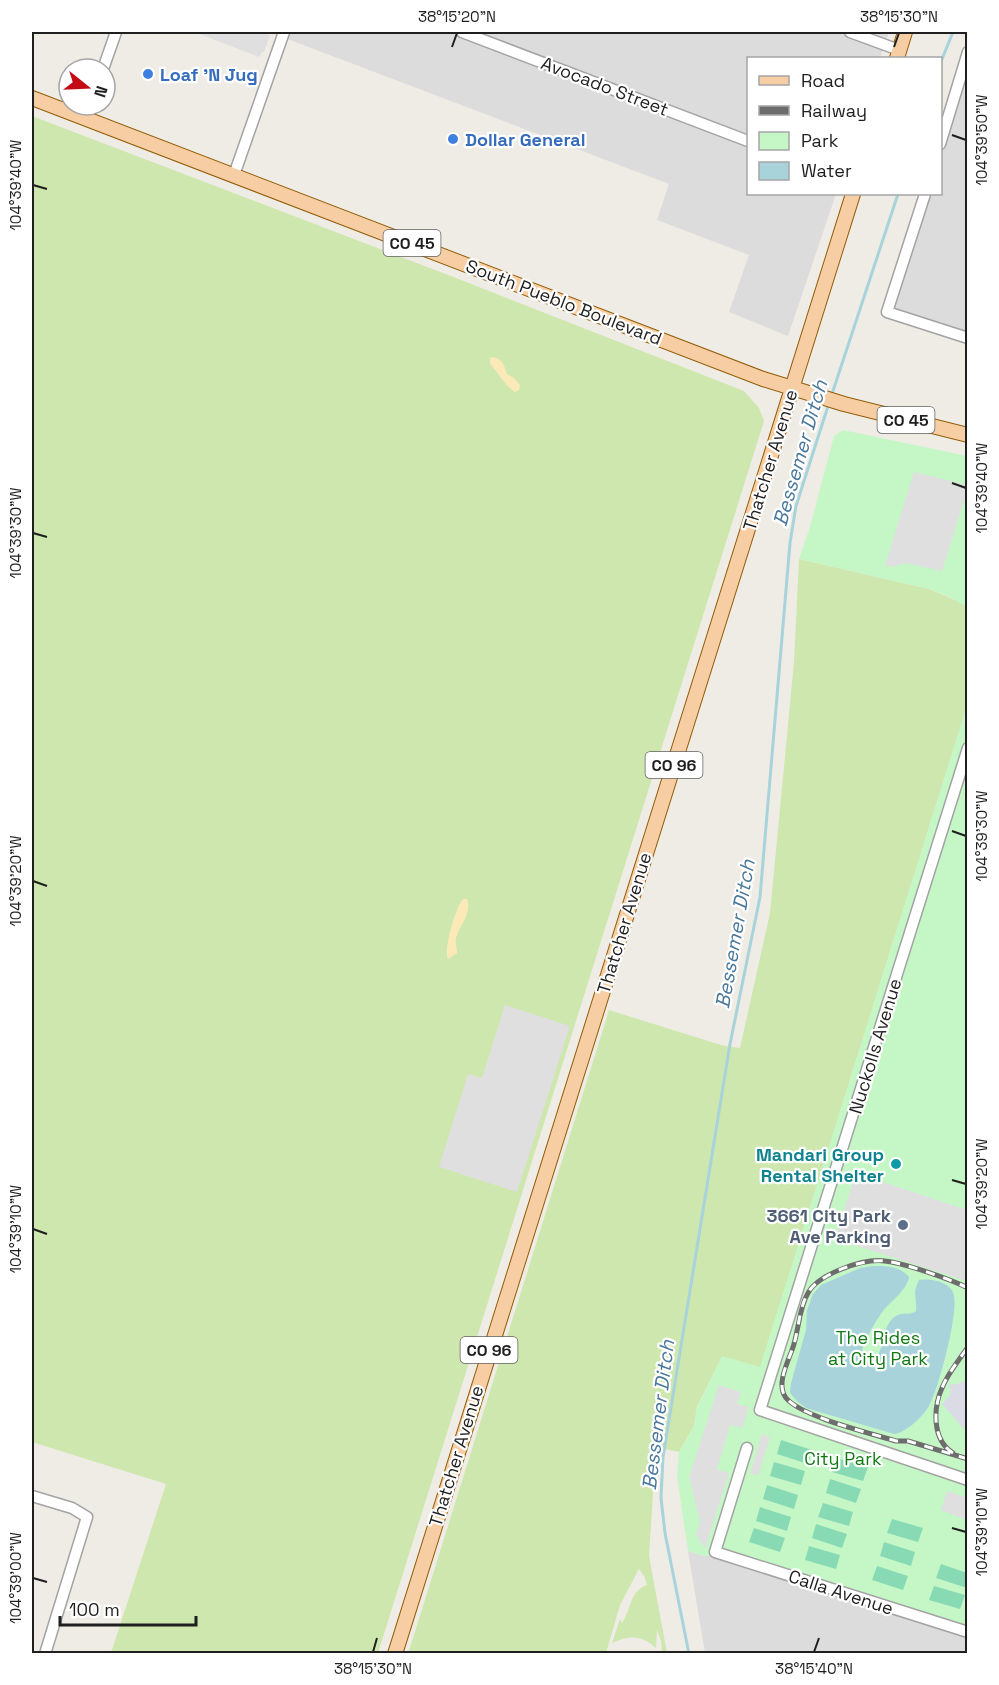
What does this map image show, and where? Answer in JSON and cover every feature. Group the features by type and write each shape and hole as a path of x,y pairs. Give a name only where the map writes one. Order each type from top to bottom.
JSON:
{"main road":[{"path":"898,54 905,32"},
{"name":"South Pueblo Boulevard","path":"32,98 763,379 844,404 968,435"},
{"name":"Thatcher Avenue","path":"395,1653 853,195"}],"street":[{"path":"108,57 116,32"},
{"path":"234,175 284,32"},
{"name":"Avocado Street","path":"462,32 747,141"},
{"path":"850,32 898,54"},
{"path":"942,137 968,52"},
{"path":"925,195 887,312 968,338"},
{"name":"Nuckolls Avenue","path":"968,748 760,1410 968,1480"},
{"name":"Calla Avenue","path":"747,1448 715,1552 968,1632"},
{"path":"32,1496 72,1508 87,1517 45,1653"}],"shaded area":[{"path":"197,32 260,32 270,35 264,52 259,57"},
{"path":"269,32 889,32 880,57 747,57 747,195 836,195 788,336 729,312 749,255 657,220 669,184"},
{"path":"967,51 967,338 887,312 923,195 942,195 942,135"},
{"path":"914,472 967,485 942,571 906,563 892,567 885,565"},
{"path":"505,1005 570,1026 517,1192 439,1167 468,1074 482,1078"},
{"name":"3661 City Park Ave Parking","path":"856,1173 967,1210 967,1281 835,1239"},
{"path":"965,1381 967,1388 964,1402 967,1405 968,1425 964,1429 942,1404 950,1395 951,1389 948,1387 951,1383 954,1385"},
{"path":"719,1385 741,1392 737,1404 749,1407 742,1428 730,1425 717,1469 729,1473 705,1549 696,1535 700,1522 689,1477"},
{"path":"762,1434 770,1437 758,1476 750,1473"},
{"path":"947,1491 967,1498 967,1520 941,1510"},
{"path":"688,1551 704,1556 732,1552 967,1626 967,1653 705,1653"}],"green space":[{"path":"32,116 744,391 759,408 764,421 378,1653 111,1653 166,1484 32,1442"},
{"path":"843,430 967,456 967,607 929,589 799,559 810,527 834,436"},
{"path":"799,559 929,589 965,604 968,607 967,706 760,1368 722,1357 697,1407 694,1426 679,1452 656,1447 649,1556 667,1653 662,1653 657,1630 656,1648 646,1641 635,1638 612,1643 620,1619 622,1623 637,1591 647,1585 639,1569 620,1605 606,1653 408,1654 609,1010 721,1045 740,1048 770,913 794,662"},
{"name":"City Park","path":"967,706 967,1626 732,1552 704,1556 688,1551 677,1477 679,1452 694,1426 697,1408 722,1356 760,1367"},
{"path":"781,1440 812,1450 808,1464 777,1454"},
{"path":"837,1458 868,1467 863,1481 832,1472"},
{"path":"774,1462 805,1471 801,1485 770,1476"},
{"path":"830,1479 861,1489 856,1503 826,1493"},
{"path":"767,1485 798,1495 794,1509 763,1499"},
{"path":"823,1503 853,1512 849,1526 818,1517"},
{"path":"760,1507 791,1517 787,1531 756,1521"},
{"path":"892,1519 923,1528 918,1542 887,1533"},
{"path":"816,1524 847,1534 842,1548 812,1538"},
{"path":"754,1528 785,1538 780,1552 749,1542"},
{"path":"884,1542 915,1552 911,1566 880,1556"},
{"path":"809,1546 840,1555 836,1569 805,1560"},
{"path":"941,1564 967,1573 967,1588 936,1578"},
{"path":"877,1566 908,1576 903,1590 872,1580"},
{"path":"934,1586 965,1595 960,1609 929,1600"}],"sand":[{"path":"493,357 501,362 507,374 520,385 519,390 515,392 511,389 490,364 490,358"},
{"path":"463,899 467,899 467,914 456,938 457,953 448,959 447,947 451,929"}],"water":[{"name":"The Rides at City Park","path":"873,1266 897,1269 909,1277 902,1291 883,1311 874,1325 862,1350 864,1355 877,1357 886,1328 893,1318 916,1311 915,1292 919,1280 935,1280 945,1284 954,1296 950,1334 933,1397 918,1419 904,1431 894,1434 806,1408 790,1393 806,1330 807,1310 813,1294 821,1285 860,1268"}],"waterway":[{"name":"Bessemer Ditch","path":"942,59 953,32"},
{"name":"Bessemer Ditch","path":"831,397 898,195"},
{"name":"Bessemer Ditch","path":"689,1654 665,1533 661,1498 663,1457 730,1044 760,897 790,543 796,506 829,403"}],"railway":[{"path":"968,1288 927,1272 885,1261 866,1262 831,1274 813,1286 808,1293 782,1381 786,1398 806,1412 854,1429 896,1441 908,1441 968,1459"},
{"path":"953,1453 946,1447 938,1432 937,1405 947,1377 968,1347"}],"place":[{"name":"Loaf 'N Jug","path":"148,74"},
{"name":"Dollar General","path":"453,139"},
{"name":"Mandari Group Rental Shelter","path":"896,1164"},
{"name":"3661 City Park Ave Parking","path":"903,1225"}]}
